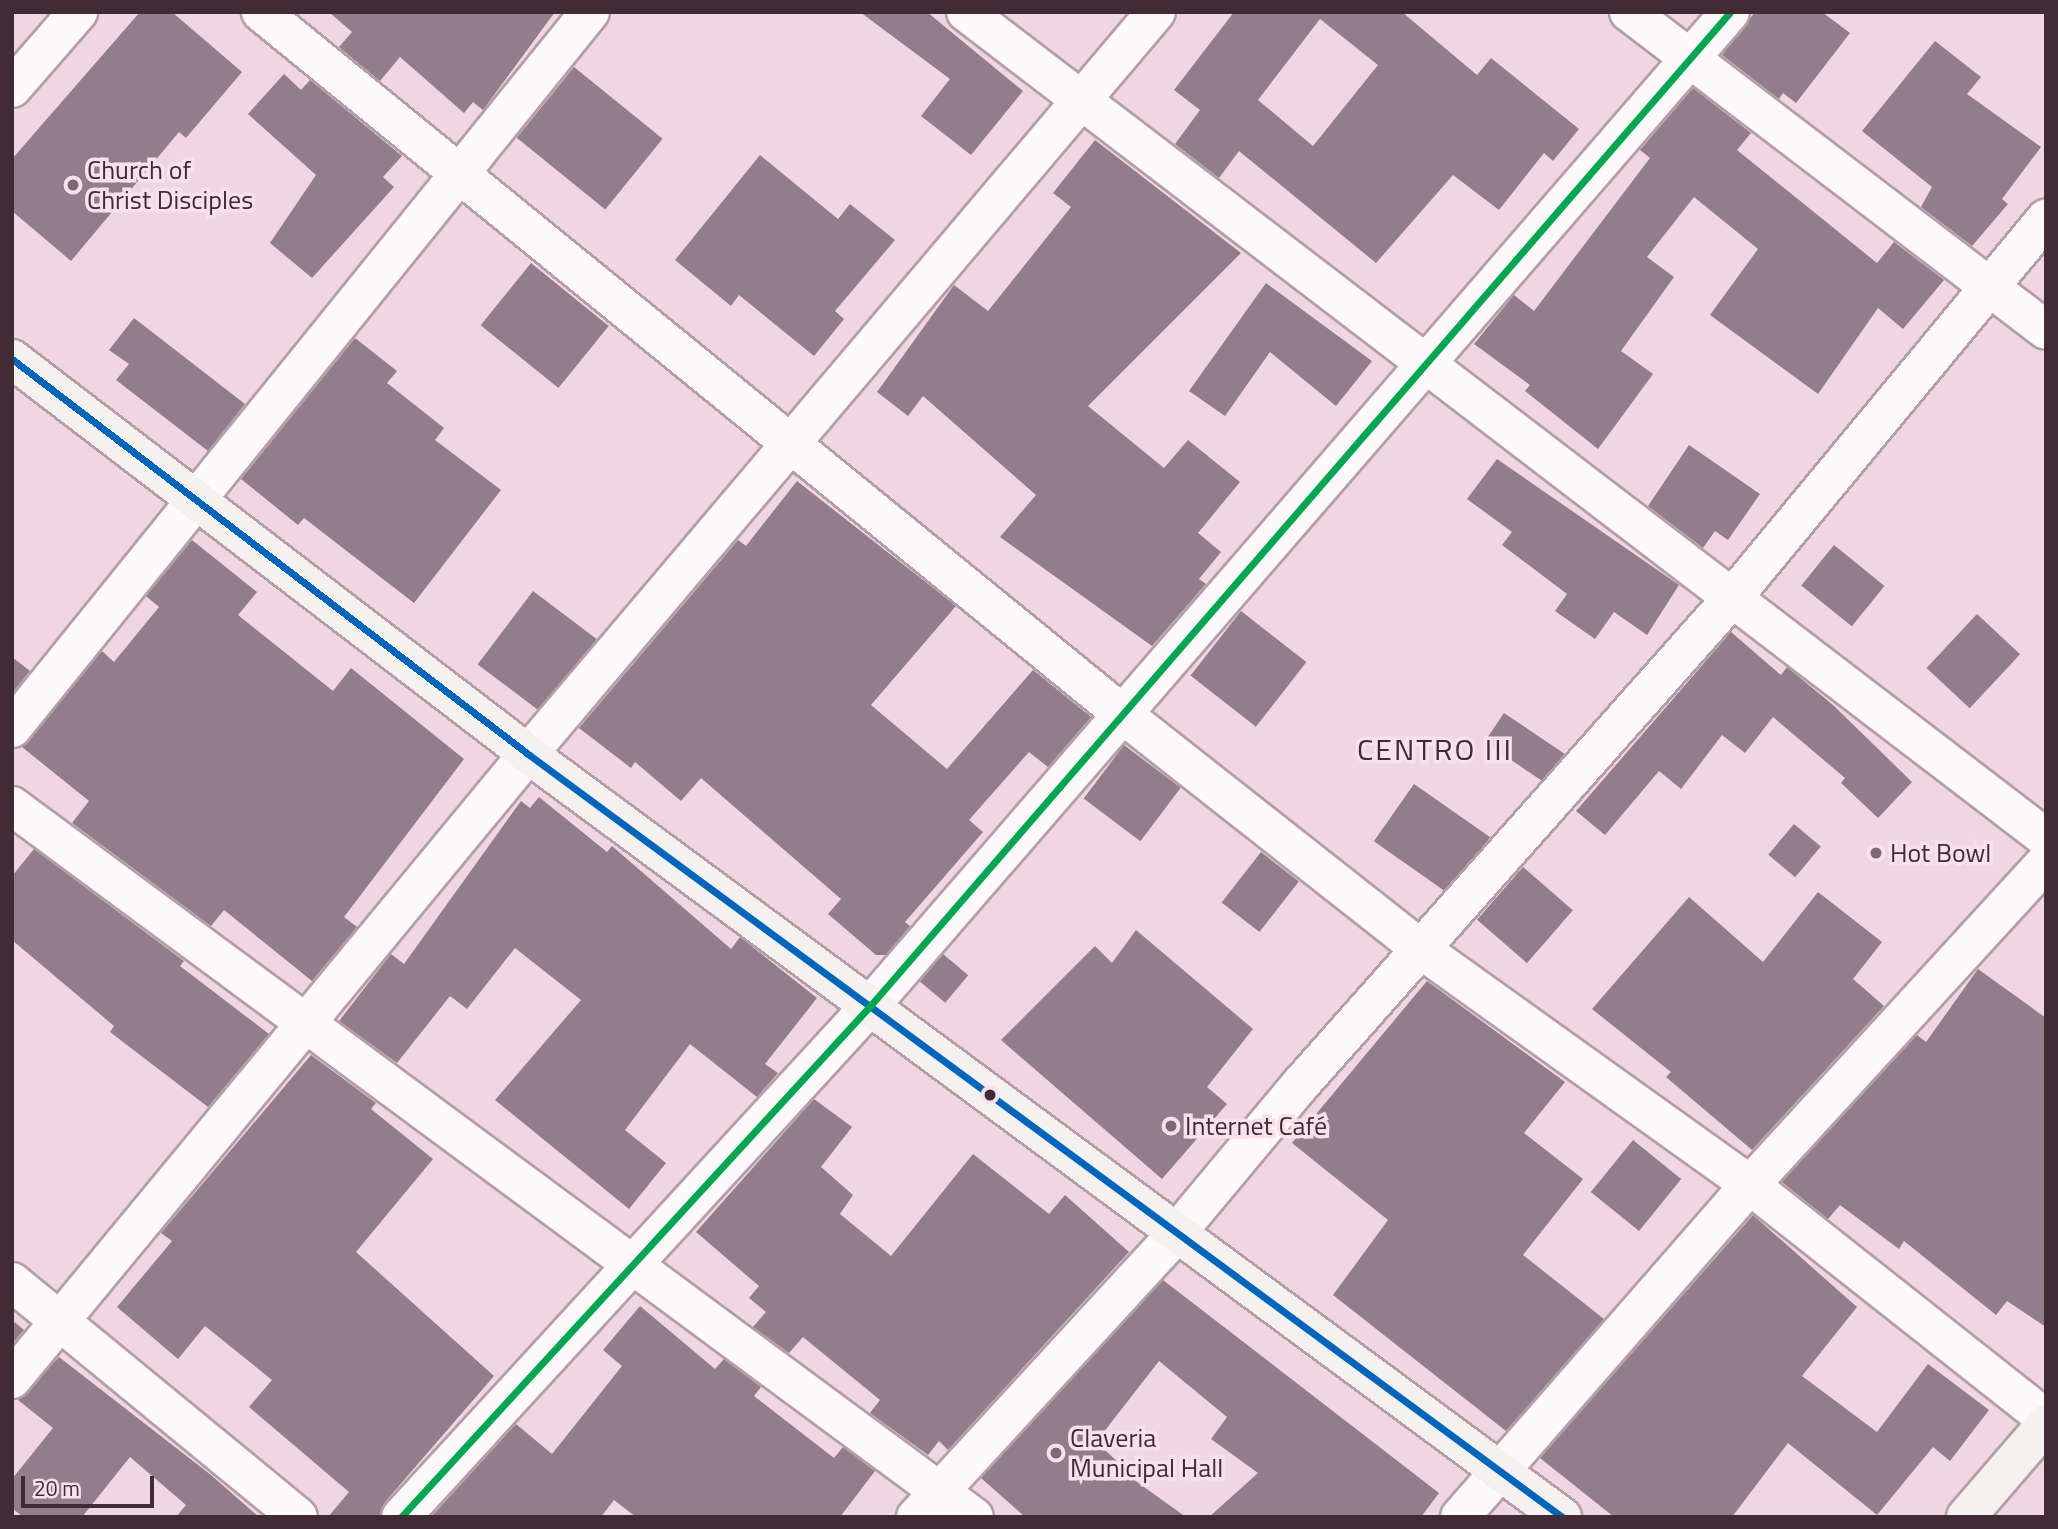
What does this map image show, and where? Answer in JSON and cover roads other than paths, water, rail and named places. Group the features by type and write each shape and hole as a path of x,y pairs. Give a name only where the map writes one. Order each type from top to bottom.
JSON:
{"street":[{"path":"12,88 78,12"},
{"path":"261,12 792,442 1121,713 1422,950 1750,1185 2046,1421 1966,1517"},
{"path":"12,728 199,502 458,171 590,12"},
{"path":"966,12 2046,838"},
{"path":"12,1379 528,754 1156,12"},
{"path":"1629,12 1991,284 2046,330"},
{"path":"401,1517 870,1006 1730,12"},
{"path":"927,1504 1174,1236 1733,597 2046,219"},
{"path":"12,359 528,754 870,1006 1174,1236 1503,1471 1562,1517"},
{"path":"12,806 630,1268 927,1504 974,1517"},
{"path":"1460,1517 1503,1471 1750,1185 2046,862"},
{"path":"12,1282 298,1517"}],"place":[{"name":"Church of Christ Disciples","path":"73,185"},
{"name":"Hot Bowl","path":"1876,853"},
{"name":"Internet Café","path":"1171,1126"},
{"name":"Claveria Municipal Hall","path":"1056,1453"}],"district":[{"name":"CENTRO III","path":"1435,749"}]}
